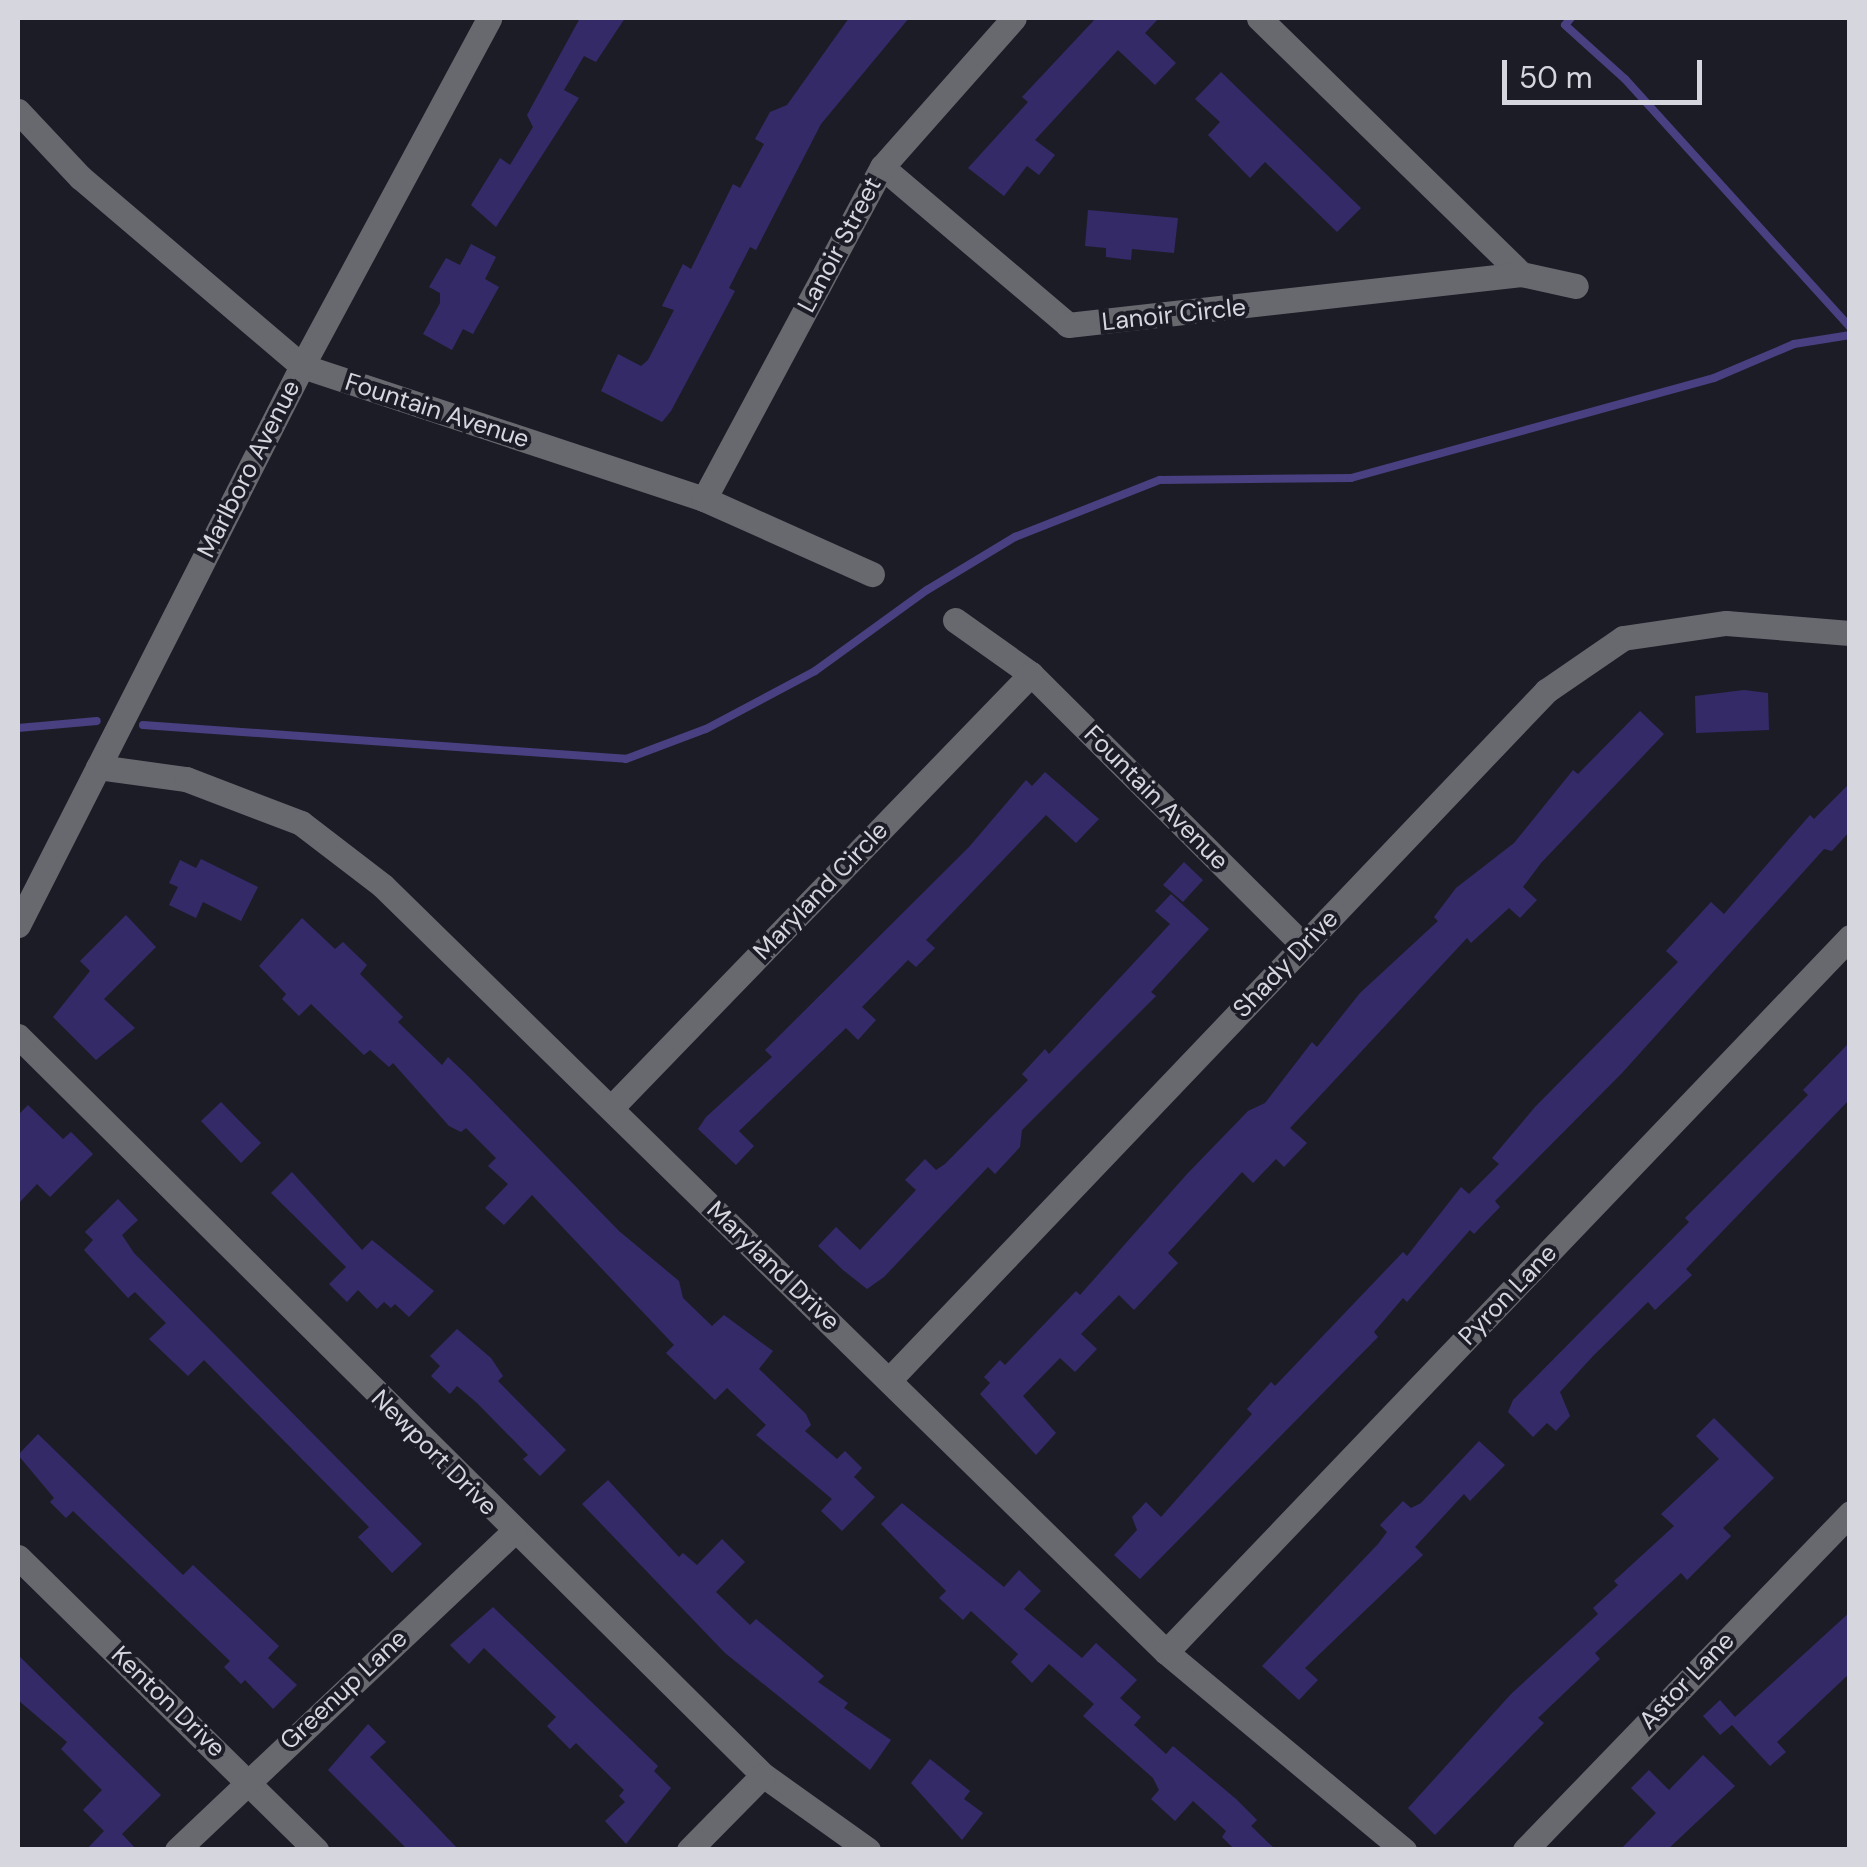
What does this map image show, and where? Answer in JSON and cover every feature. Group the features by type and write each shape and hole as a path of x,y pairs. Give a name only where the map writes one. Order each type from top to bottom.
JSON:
{"street":[{"name":"Marlboro Avenue","path":"18,925 302,366 489,18"},
{"name":"Lanoir Street","path":"704,499 882,168 1014,18"},
{"path":"1259,18 1522,274"},
{"name":"Fountain Avenue","path":"18,112 80,177 302,366 704,499 872,574"},
{"name":"Lanoir Circle","path":"882,168 1068,325 1522,274 1576,286"},
{"name":"Fountain Avenue","path":"956,620 1031,674 1304,946"},
{"name":"Shady Drive","path":"890,1379 1546,690 1622,638 1726,623 1850,632"},
{"name":"Maryland Circle","path":"610,1108 1031,674"},
{"name":"Maryland Drive","path":"98,766 186,779 301,823 383,886 1166,1652 1404,1850"},
{"name":"Pyron Lane","path":"1166,1652 1850,938"},
{"name":"Newport Drive","path":"18,1036 513,1532 763,1775 868,1850"},
{"name":"Astor Lane","path":"1525,1850 1850,1513"},
{"name":"Greenup Lane","path":"176,1850 513,1532"},
{"name":"Kenton Drive","path":"18,1558 248,1779 316,1850"},
{"path":"689,1850 763,1775"}],"building":[{"path":"580,18 625,18 596,62 584,56 564,90 579,98 496,227 471,205 500,158 510,165 533,127 527,115"},
{"path":"849,18 909,18 821,124 756,250 750,247 729,288 735,291 671,411 662,422 601,391 618,354 641,366 648,360 674,310 662,306 683,264 691,269 733,184 740,188 764,144 755,139 770,112 787,105"},
{"path":"1096,18 1159,18 1145,33 1176,63 1155,85 1118,50 1035,140 1055,155 1039,175 1027,166 1004,196 968,168 1028,102 1022,97"},
{"path":"1221,72 1361,208 1337,232 1265,162 1250,178 1208,135 1220,122 1195,99"},
{"path":"1088,210 1178,218 1174,253 1132,249 1131,260 1106,257 1106,248 1085,246"},
{"path":"471,244 496,257 485,279 499,287 473,334 463,329 452,350 423,334 440,303 440,293 429,287 446,258 460,265"},
{"path":"1744,690 1768,693 1769,730 1696,733 1695,696"},
{"path":"1640,711 1664,734 1541,863 1523,887 1537,900 1520,918 1509,908 1471,943 1467,938 1290,1128 1307,1143 1284,1167 1276,1159 1253,1183 1242,1172 1168,1253 1178,1263 1134,1310 1119,1295 1081,1334 1097,1349 1075,1372 1060,1358 1023,1396 1056,1433 1036,1455 980,1394 990,1383 984,1377 1000,1360 1005,1365 1076,1291 1080,1295 1187,1174 1248,1111 1265,1103 1312,1042 1317,1047 1360,993 1438,921 1434,917 1456,888 1514,843 1573,770 1578,774"},
{"path":"1045,772 1099,819 1076,843 1046,815 926,940 935,948 916,967 908,960 862,1007 876,1020 858,1040 846,1028 739,1131 754,1146 736,1165 698,1129 706,1117 772,1057 765,1050 969,847 1026,780 1032,786"},
{"path":"1850,783 1850,831 1832,851 1824,849 1622,1073 1495,1201 1500,1207 1474,1234 1470,1230 1407,1302 1403,1298 1374,1332 1378,1337 1140,1579 1114,1555 1137,1530 1132,1517 1146,1502 1161,1517 1252,1414 1247,1409 1271,1382 1275,1386 1403,1252 1407,1256 1461,1187 1469,1194 1499,1164 1492,1158 1535,1107 1678,962 1666,951 1711,902 1724,914 1810,815 1814,819"},
{"path":"201,859 258,887 241,921 203,902 196,918 169,905 178,887 169,883 180,860 196,868"},
{"path":"1184,862 1203,880 1183,902 1163,885"},
{"path":"1171,894 1209,929 1151,992 1156,996 1022,1130 1020,1147 995,1174 988,1167 884,1277 867,1289 843,1270 818,1246 836,1227 860,1250 916,1190 905,1180 925,1159 936,1170 945,1164 1028,1080 1022,1074 1045,1049 1049,1054 1170,924 1155,911"},
{"path":"126,915 156,947 104,999 135,1028 96,1060 53,1017 90,971 80,961"},
{"path":"302,918 335,949 343,942 367,965 360,974 403,1017 398,1022 442,1065 448,1057 468,1076 619,1231 679,1281 683,1298 712,1326 724,1315 773,1351 759,1369 806,1414 811,1425 805,1431 837,1459 845,1451 862,1468 854,1477 875,1497 842,1531 821,1511 832,1499 756,1435 766,1425 727,1388 715,1400 666,1353 674,1345 532,1195 504,1225 485,1208 508,1184 488,1166 496,1158 466,1128 461,1132 449,1126 393,1063 389,1067 370,1050 364,1055 311,1004 299,1016 282,999 286,994 259,966"},
{"path":"1850,1042 1850,1099 1686,1269 1692,1275 1655,1310 1648,1302 1560,1392 1570,1416 1556,1431 1547,1423 1533,1437 1508,1412 1513,1400 1689,1222 1685,1218 1808,1095 1803,1090"},
{"path":"221,1102 261,1143 241,1163 201,1121"},
{"path":"28,1105 63,1139 71,1132 93,1154 50,1197 37,1184 18,1204 18,1115"},
{"path":"292,1172 362,1250 372,1240 434,1291 409,1317 395,1304 391,1308 384,1302 377,1309 358,1290 347,1302 329,1284 346,1267 271,1193"},
{"path":"118,1199 138,1220 122,1235 134,1253 422,1544 392,1573 358,1537 369,1527 204,1360 188,1376 149,1339 166,1323 135,1292 128,1298 84,1250 93,1240 85,1232"},
{"path":"457,1329 491,1358 503,1376 498,1381 566,1450 540,1476 523,1459 528,1455 477,1403 457,1386 450,1394 431,1376 440,1366 430,1356"},
{"path":"1714,1418 1774,1478 1723,1528 1731,1536 1687,1580 1681,1573 1595,1653 1600,1659 1538,1718 1544,1723 1435,1835 1408,1808 1511,1694 1598,1614 1593,1608 1618,1585 1614,1581 1674,1526 1661,1514 1719,1459 1696,1436"},
{"path":"38,1434 183,1575 193,1565 279,1646 268,1658 297,1685 273,1709 245,1680 241,1684 224,1667 230,1661 73,1511 66,1518 50,1502 54,1498 18,1455"},
{"path":"1479,1441 1505,1465 1470,1501 1464,1494 1415,1547 1423,1555 1305,1668 1318,1680 1299,1700 1262,1666 1378,1544 1387,1532 1380,1525 1403,1501 1411,1508 1421,1503"},
{"path":"608,1480 679,1557 683,1553 697,1565 722,1539 745,1562 716,1592 750,1625 756,1619 824,1676 818,1682 848,1703 844,1708 891,1740 870,1770 725,1653 582,1504"},
{"path":"902,1503 1004,1587 1019,1570 1041,1591 1024,1609 1082,1658 1096,1643 1137,1680 1120,1698 1141,1717 1134,1725 1166,1754 1173,1746 1236,1799 1257,1820 1251,1826 1276,1850 1235,1850 1222,1837 1226,1831 1193,1801 1175,1821 1151,1799 1159,1790 1153,1778 1083,1716 1094,1704 1049,1664 1032,1683 1011,1662 1018,1654 971,1611 963,1620 939,1598 946,1591 881,1524"},
{"path":"493,1607 658,1766 654,1771 671,1788 626,1844 605,1821 625,1802 619,1796 624,1790 576,1743 570,1749 547,1726 556,1717 484,1648 469,1664 450,1645"},
{"path":"1850,1612 1850,1673 1777,1742 1786,1752 1770,1766 1732,1725 1720,1735 1703,1716 1720,1700 1735,1717"},
{"path":"18,1655 161,1795 122,1834 137,1850 86,1850 104,1831 83,1810 102,1790 61,1749 67,1742 18,1700"},
{"path":"368,1724 386,1742 370,1757 459,1850 408,1850 328,1770"},
{"path":"1703,1755 1735,1786 1667,1850 1620,1850 1656,1813 1631,1788 1649,1770 1669,1790"},
{"path":"930,1759 970,1791 964,1799 983,1813 962,1840 911,1783"}],"waterway":[{"path":"1571,18 1565,25 1625,79 1850,327"},
{"path":"143,725 626,759 706,729 815,671 927,590 1015,537 1160,480 1351,478 1714,378 1794,344 1850,335"},
{"path":"18,728 97,721"}]}
